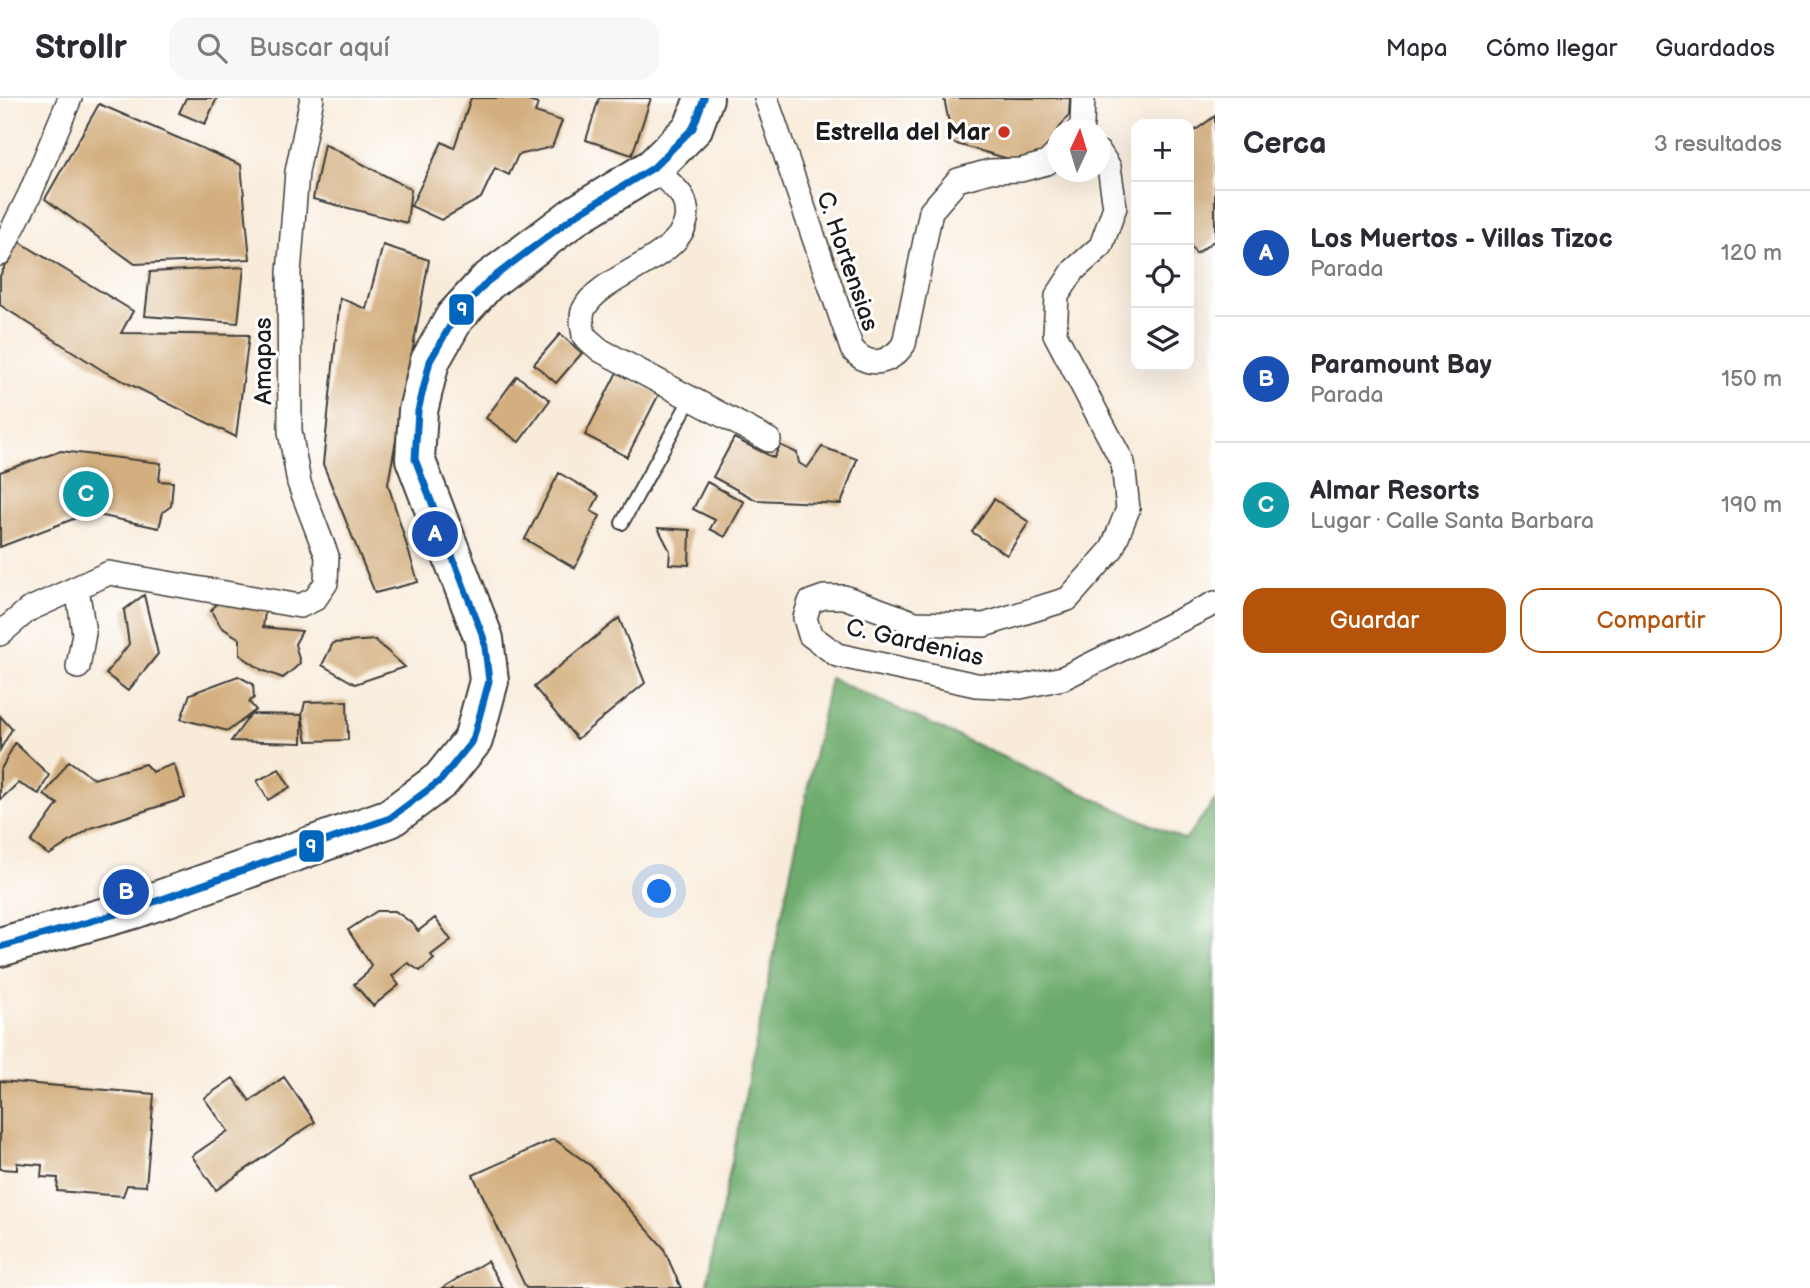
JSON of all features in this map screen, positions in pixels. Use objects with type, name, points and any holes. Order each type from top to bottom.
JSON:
[{"type":"highway","points":[[0,947],[134,909],[390,818],[441,780],[474,740],[489,681],[484,639],[415,459],[418,411],[430,361],[455,317],[487,282],[576,215],[653,168],[693,128],[704,98]]},
{"type":"street","points":[[0,254],[30,194],[69,98]]},
{"type":"street","name":"Amapas","points":[[77,588],[109,573],[300,606],[315,599],[326,583],[327,556],[299,483],[290,431],[289,273],[297,173],[312,98]]},
{"type":"street","name":"C. Hortensias","points":[[766,98],[852,349],[860,359],[877,363],[894,358],[904,344],[931,211],[958,180],[990,171],[1021,170],[1047,163]]},
{"type":"street","points":[[1082,119],[1083,98]]},
{"type":"street","points":[[653,168],[683,198],[686,223],[674,244],[595,293],[582,311],[584,336],[600,350],[769,440]]},
{"type":"street","name":"C. Gardenias","points":[[1110,174],[1115,207],[1101,246],[1074,270],[1057,296],[1055,334],[1123,463],[1128,509],[1112,549],[1068,598],[984,625],[915,623],[844,597],[824,597],[810,603],[805,618],[810,635],[837,655],[976,685],[1020,687],[1063,678],[1215,603]]},
{"type":"street","points":[[0,634],[28,610],[77,588],[84,633],[78,667]]},
{"type":"lane","points":[[622,523],[691,398]]},
{"type":"green space","points":[[830,678],[1185,840],[1215,800],[1215,1288],[706,1288]]},
{"type":"building","points":[[186,98],[217,98],[205,124],[179,113]]},
{"type":"building","points":[[471,98],[519,98],[538,104],[535,112],[562,121],[552,147],[518,155],[509,175],[495,168],[481,198],[441,220],[411,206],[442,142],[454,148]]},
{"type":"building","points":[[599,98],[651,98],[632,155],[586,140]]},
{"type":"building","name":"Estrella del Mar","points":[[944,98],[1070,98],[1069,115],[1066,119],[1047,119],[1045,156],[1016,161],[953,143]]},
{"type":"building","points":[[99,104],[241,165],[250,259],[135,264],[45,199]]},
{"type":"building","points":[[1215,116],[1215,240],[1196,254],[1194,251],[1194,131]]},
{"type":"building","points":[[324,144],[411,189],[407,223],[313,199]]},
{"type":"building","points":[[18,241],[133,311],[121,333],[249,335],[236,437],[105,372],[0,305],[0,276]]},
{"type":"building","points":[[383,245],[429,260],[388,484],[418,582],[375,593],[323,464],[340,298],[366,309]]},
{"type":"building","points":[[244,267],[238,323],[145,316],[150,272]]},
{"type":"building","points":[[560,334],[582,353],[556,383],[534,364]]},
{"type":"building","points":[[617,372],[659,394],[627,457],[585,435]]},
{"type":"building","points":[[517,376],[550,400],[519,442],[486,418]]},
{"type":"building","points":[[734,438],[774,458],[780,445],[797,453],[799,463],[807,468],[822,447],[857,459],[841,504],[756,500],[713,477]]},
{"type":"building","points":[[61,451],[161,463],[159,481],[173,482],[171,506],[163,512],[159,528],[89,513],[0,547],[0,472]]},
{"type":"building","points":[[559,473],[599,496],[591,511],[600,516],[575,568],[525,539]]},
{"type":"building","points":[[707,482],[744,502],[725,537],[710,529],[715,520],[693,509]]},
{"type":"building","points":[[994,499],[1029,522],[1007,555],[972,532]]},
{"type":"building","points":[[658,528],[690,530],[689,565],[669,564],[670,551]]},
{"type":"building","points":[[144,595],[158,654],[128,691],[106,674],[129,644],[124,610]]},
{"type":"building","points":[[221,598],[266,605],[263,627],[302,631],[295,644],[300,663],[283,678],[262,670],[240,655],[240,639],[221,627],[211,611]]},
{"type":"building","points":[[619,618],[645,683],[577,739],[534,687]]},
{"type":"building","points":[[375,640],[405,667],[355,684],[322,665],[333,643]]},
{"type":"building","points":[[238,676],[253,684],[254,698],[249,702],[256,710],[228,731],[181,719],[190,694]]},
{"type":"building","points":[[347,701],[348,740],[307,741],[302,715],[305,702]]},
{"type":"building","points":[[251,714],[302,715],[302,743],[231,741]]},
{"type":"building","points":[[0,716],[12,729],[0,750]]},
{"type":"building","points":[[15,743],[49,775],[39,794],[18,783],[0,800],[0,771]]},
{"type":"building","points":[[69,761],[94,779],[145,764],[152,772],[174,764],[185,798],[91,828],[49,855],[31,842],[58,804],[44,795]]},
{"type":"building","points":[[279,769],[290,787],[268,800],[257,781]]},
{"type":"building","points":[[377,911],[395,911],[418,931],[435,918],[451,940],[431,955],[434,959],[420,971],[408,963],[392,976],[399,985],[373,1006],[354,984],[367,973],[371,965],[348,930]]},
{"type":"building","points":[[284,1077],[315,1122],[216,1190],[192,1156],[228,1131],[204,1098],[233,1078],[250,1101]]},
{"type":"building","points":[[0,1081],[154,1094],[146,1186],[127,1185],[123,1196],[57,1191],[58,1178],[41,1177],[42,1165],[17,1163],[17,1170],[0,1169]]},
{"type":"building","points":[[554,1139],[591,1166],[663,1247],[681,1288],[526,1288],[473,1175]]},
{"type":"building","points":[[487,1261],[503,1288],[442,1288]]},
{"type":"transit line","name":"9","points":[[0,947],[134,909],[390,818],[441,780],[473,740],[489,681],[484,639],[415,459],[418,411],[430,361],[455,317],[487,282],[576,215],[653,168],[693,128],[704,98]]},
{"type":"place","name":"Estrella del Mar","points":[[1004,132]]},
{"type":"place","name":"Almar Resorts","points":[[86,494]]},
{"type":"place","name":"Los Muertos - Villas Tizoc","points":[[435,534]]},
{"type":"place","name":"Paramount Bay","points":[[126,892]]}]
